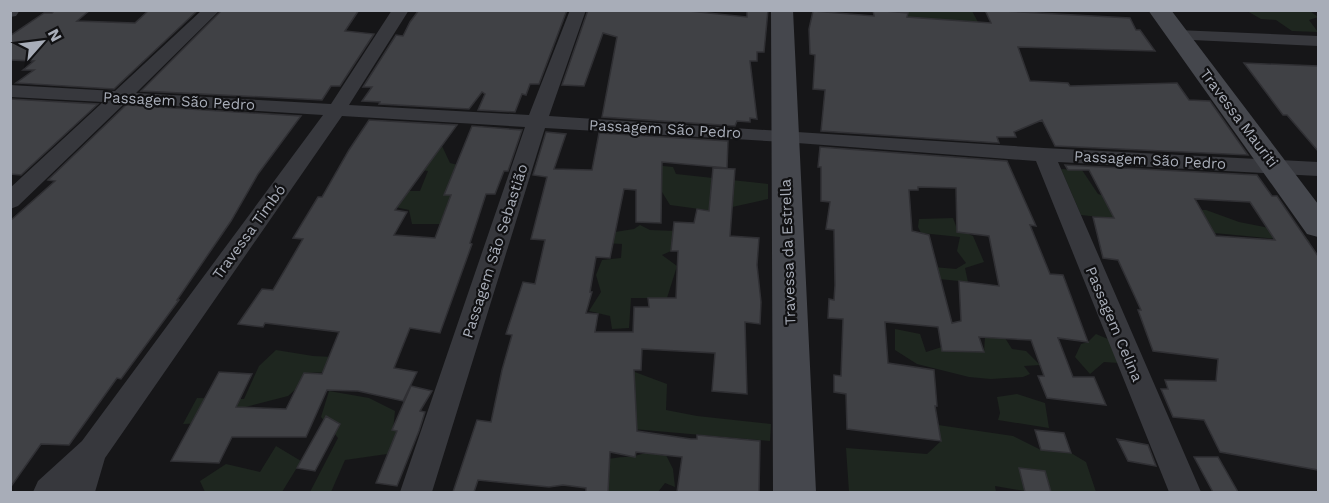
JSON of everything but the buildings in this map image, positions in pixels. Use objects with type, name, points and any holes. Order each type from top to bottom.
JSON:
[{"type":"street","points":[[10,201],[212,10]]},
{"type":"street","name":"Travessa Timbó","points":[[49,492],[93,451],[338,109],[401,10]]},
{"type":"street","name":"Passagem São Sebastião","points":[[416,492],[537,121],[578,10]]},
{"type":"street","name":"Travessa da Estrella","points":[[782,10],[795,492]]},
{"type":"street","name":"Travessa Mauriti","points":[[1158,10],[1318,226]]},
{"type":"street","points":[[1177,35],[1318,41]]},
{"type":"street","name":"Passagem São Pedro","points":[[10,91],[784,136],[1044,155],[1318,169]]},
{"type":"street","name":"Passagem Celina","points":[[1044,155],[1185,492]]},
{"type":"street","name":"Travessa Timbó","points":[[79,492],[93,451]]},
{"type":"shaded area","points":[[879,11],[972,11],[979,24],[912,21]]},
{"type":"shaded area","points":[[1247,11],[1310,11],[1318,17],[1309,20],[1318,32],[1292,31],[1276,20],[1261,19]]},
{"type":"shaded area","points":[[430,146],[442,146],[450,163],[482,171],[467,195],[441,224],[412,224],[409,210],[381,204],[408,191],[420,191],[428,171],[409,168]]},
{"type":"shaded area","points":[[644,164],[673,167],[676,174],[768,184],[768,199],[714,211],[670,205],[662,192],[638,178]]},
{"type":"shaded area","points":[[1061,169],[1082,170],[1098,194],[1173,225],[1081,215]]},
{"type":"shaded area","points":[[1190,210],[1206,210],[1239,222],[1304,235],[1310,242],[1193,231]]},
{"type":"shaded area","points":[[953,218],[957,229],[973,236],[984,262],[965,268],[968,282],[901,275],[900,264],[956,269],[966,263],[957,251],[960,237],[921,233],[918,227],[919,219]]},
{"type":"shaded area","points":[[640,225],[650,230],[676,231],[671,251],[662,255],[677,266],[667,298],[631,298],[629,328],[612,329],[610,316],[589,311],[601,292],[596,275],[602,260],[621,258],[622,244],[604,243],[615,232],[634,229]]},
{"type":"shaded area","points":[[895,329],[920,334],[926,352],[942,347],[984,352],[985,337],[1005,338],[1012,349],[1026,351],[1040,365],[1024,366],[1030,374],[1023,377],[991,379],[969,377],[917,364],[895,350]]},
{"type":"shaded area","points":[[1096,334],[1115,342],[1119,363],[1104,362],[1090,374],[1075,357],[1081,344],[1088,342]]},
{"type":"shaded area","points":[[276,350],[313,356],[353,358],[337,372],[304,373],[296,389],[288,396],[242,408],[229,422],[183,424],[197,398],[244,399],[259,366]]},
{"type":"shaded area","points":[[624,368],[667,384],[666,410],[697,416],[771,424],[770,441],[622,428]]},
{"type":"shaded area","points":[[329,391],[369,398],[395,411],[393,430],[413,433],[409,444],[387,454],[345,460],[331,492],[310,492],[338,438],[321,417]]},
{"type":"shaded area","points":[[1017,394],[1045,403],[1049,428],[998,420],[1000,413],[997,397]]},
{"type":"shaded area","points":[[938,425],[1013,436],[1041,450],[1071,453],[1086,462],[1096,492],[1030,492],[995,486],[996,492],[849,492],[846,448],[927,454],[941,441]]},
{"type":"shaded area","points":[[276,446],[301,461],[282,492],[205,492],[200,481],[226,464],[260,472]]},
{"type":"shaded area","points":[[645,453],[666,455],[673,469],[675,487],[665,483],[658,492],[608,492],[604,460]]}]
